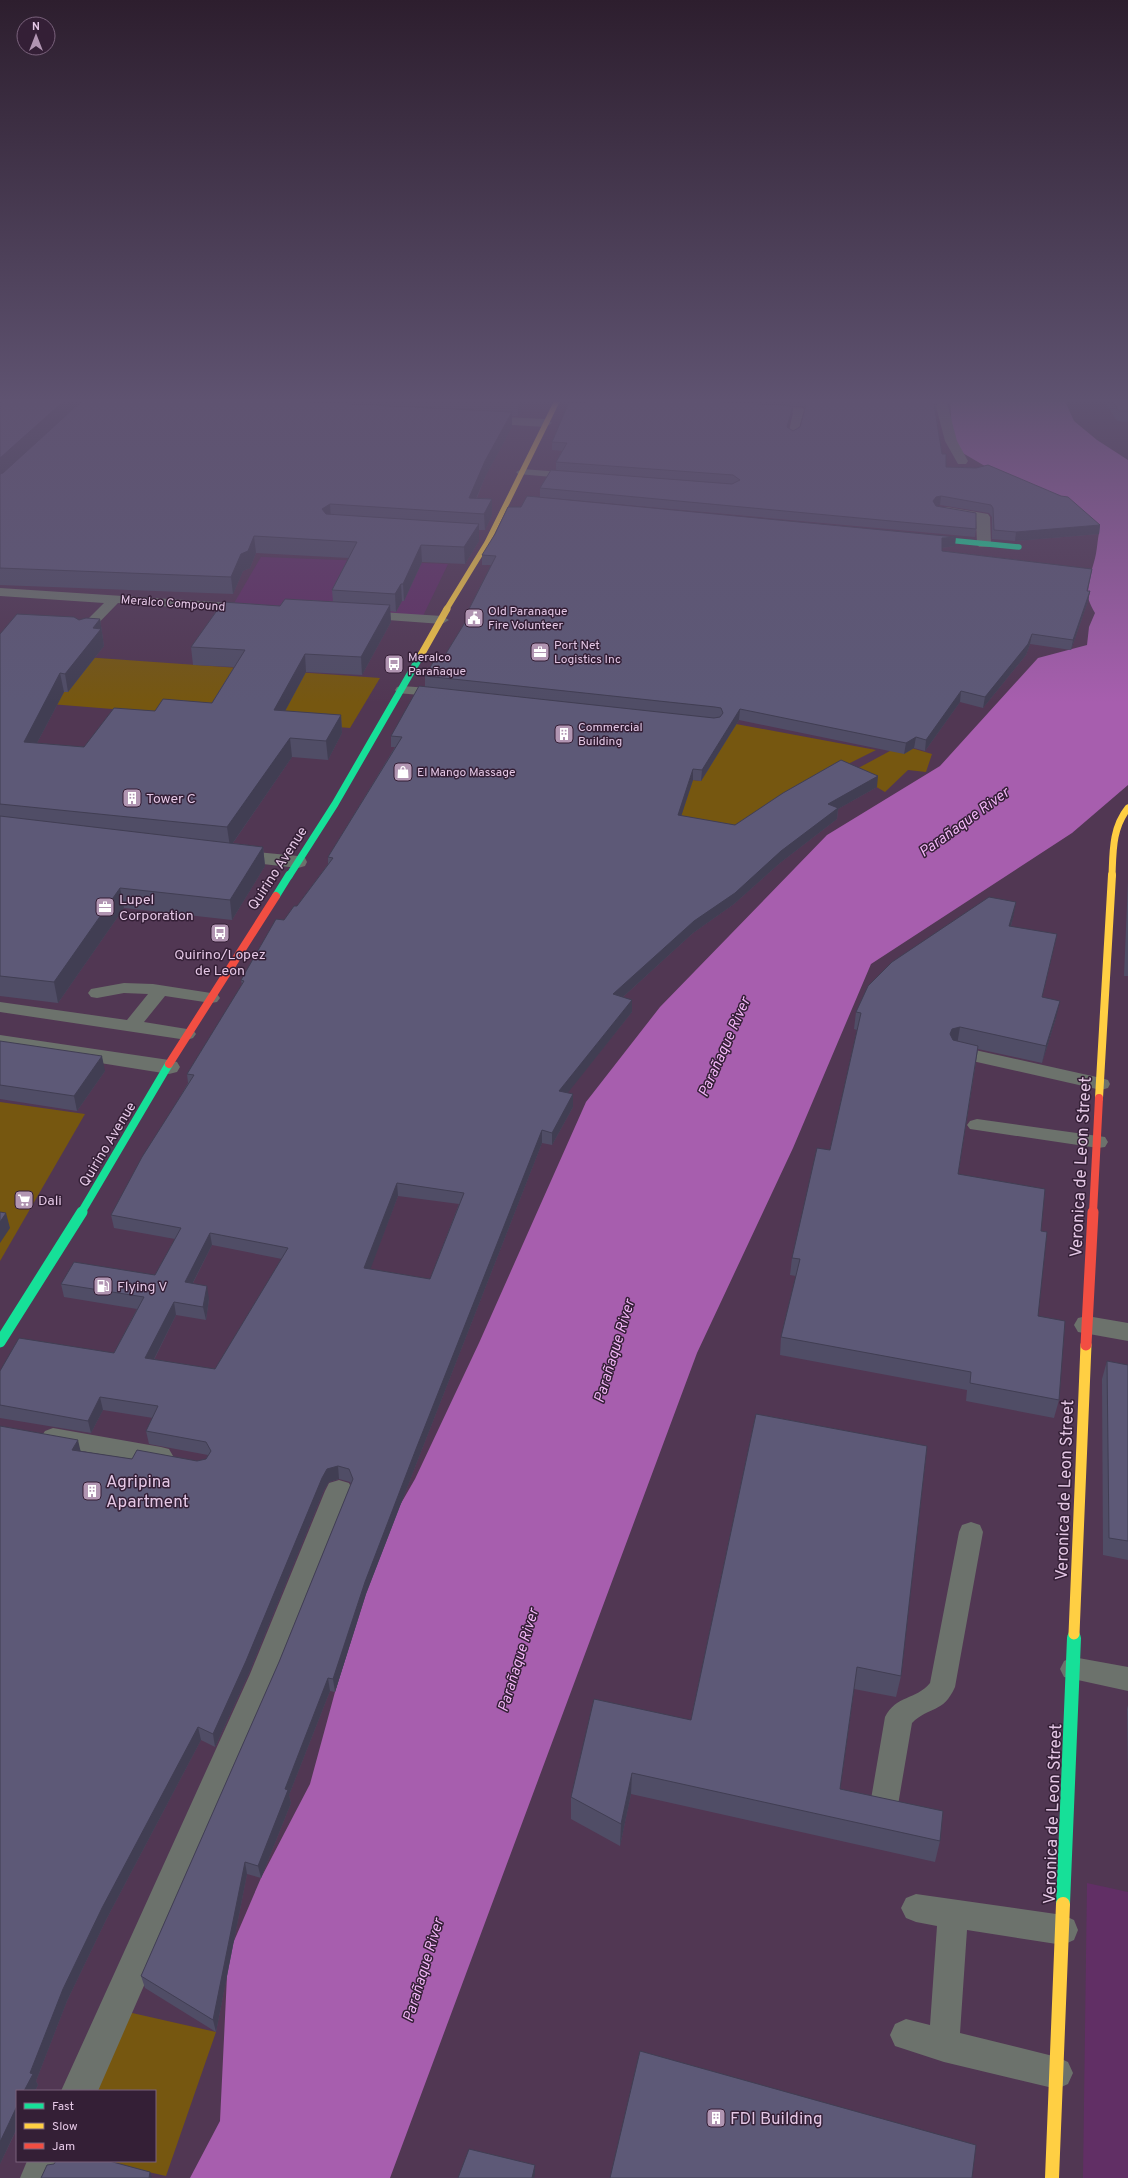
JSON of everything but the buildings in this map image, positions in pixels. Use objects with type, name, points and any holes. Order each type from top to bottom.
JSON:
[{"type":"main road","name":"Quirino Avenue","points":[[0,1342],[62,1246],[169,1067],[187,1034],[336,804],[491,536],[508,501]]},
{"type":"main road","points":[[914,537],[1019,547]]},
{"type":"main road","name":"Veronica de Leon Street","points":[[1052,2178],[1087,1325],[1114,835],[1123,814],[1128,808]]},
{"type":"street","points":[[940,510],[983,517],[984,544]]},
{"type":"street","points":[[214,854],[298,862]]},
{"type":"street","points":[[0,1041],[169,1067]]},
{"type":"street","points":[[1087,1325],[1128,1332]]},
{"type":"street","points":[[79,2090],[265,1674],[338,1491]]},
{"type":"street","points":[[39,2178],[47,2162]]},
{"type":"lane","points":[[478,535],[491,536]]},
{"type":"lane","name":"Meralco Compound","points":[[0,592],[258,609]]},
{"type":"lane","points":[[82,632],[114,600]]},
{"type":"lane","points":[[354,615],[442,620]]},
{"type":"lane","points":[[402,690],[460,695]]},
{"type":"lane","points":[[97,993],[116,987],[211,998]]},
{"type":"lane","points":[[131,1026],[159,992]]},
{"type":"lane","points":[[40,1013],[69,1004]]},
{"type":"lane","points":[[0,1007],[187,1034]]},
{"type":"lane","points":[[957,1052],[1101,1084]]},
{"type":"lane","points":[[977,1125],[1098,1142]]},
{"type":"lane","points":[[31,1434],[184,1460]]},
{"type":"lane","points":[[884,1805],[899,1717],[904,1711],[933,1699],[942,1687],[971,1532]]},
{"type":"lane","points":[[1073,1669],[1128,1679]]},
{"type":"lane","points":[[916,1908],[1063,1930]]},
{"type":"lane","points":[[944,2046],[953,1914]]},
{"type":"lane","points":[[906,2035],[944,2046],[1057,2073]]},
{"type":"shaded area","points":[[261,557],[448,564],[423,616],[233,605]]},
{"type":"shaded area","points":[[0,651],[380,678],[350,728],[0,700]]},
{"type":"shaded area","points":[[736,724],[876,750],[838,769],[746,838],[402,748],[701,781]]},
{"type":"shaded area","points":[[901,745],[932,754],[926,772],[908,770],[885,792],[851,772]]},
{"type":"shaded area","points":[[0,1102],[85,1114],[0,1261]]},
{"type":"shaded area","points":[[1087,1883],[1128,1892],[1128,2178],[1083,2178]]},
{"type":"shaded area","points":[[119,2010],[216,2032],[166,2176],[104,2162],[156,2162],[156,2090],[88,2090]]},
{"type":"water","name":"Parañaque River","points":[[1044,501],[1128,501],[1128,785],[1072,833],[871,964],[793,1148],[697,1353],[390,2178],[190,2178],[220,2121],[228,1955],[261,1878],[310,1784],[335,1692],[384,1533],[415,1479],[479,1343],[586,1102],[660,1007],[827,835],[940,766],[1038,658],[1087,645],[1089,627],[1095,613],[1087,593],[1087,588],[1096,555],[1099,533]]},
{"type":"traffic: fast","points":[[927,538],[1019,547]]},
{"type":"traffic: fast","points":[[276,896],[335,804],[421,655]]},
{"type":"traffic: fast","points":[[0,1342],[62,1246],[169,1064]]},
{"type":"traffic: fast","points":[[1063,1904],[1074,1634]]},
{"type":"traffic: slow","points":[[421,655],[462,582],[487,543],[508,501]]},
{"type":"traffic: slow","points":[[1099,1098],[1114,835],[1123,814],[1128,808]]},
{"type":"traffic: slow","points":[[1074,1634],[1086,1345]]},
{"type":"traffic: slow","points":[[1052,2178],[1063,1904]]},
{"type":"traffic: jam","points":[[169,1064],[276,896]]},
{"type":"traffic: jam","points":[[1086,1345],[1099,1098]]},
{"type":"place","name":"Old Paranaque Fire Volunteer","points":[[474,618]]},
{"type":"place","name":"Port Net Logistics Inc","points":[[540,652]]},
{"type":"place","name":"Meralco Parañaque","points":[[394,664]]},
{"type":"place","name":"Commercial Building","points":[[564,734]]},
{"type":"place","name":"El Mango Massage","points":[[403,772]]},
{"type":"place","name":"Tower C","points":[[132,798]]},
{"type":"place","name":"Lupel Corporation","points":[[105,907]]},
{"type":"place","name":"Quirino/Lopez de Leon","points":[[220,933]]},
{"type":"place","name":"Dali","points":[[24,1200]]},
{"type":"place","name":"Flying V","points":[[103,1286]]},
{"type":"place","name":"Agripina Apartment","points":[[92,1491]]},
{"type":"place","name":"FDI Building","points":[[716,2118]]}]
